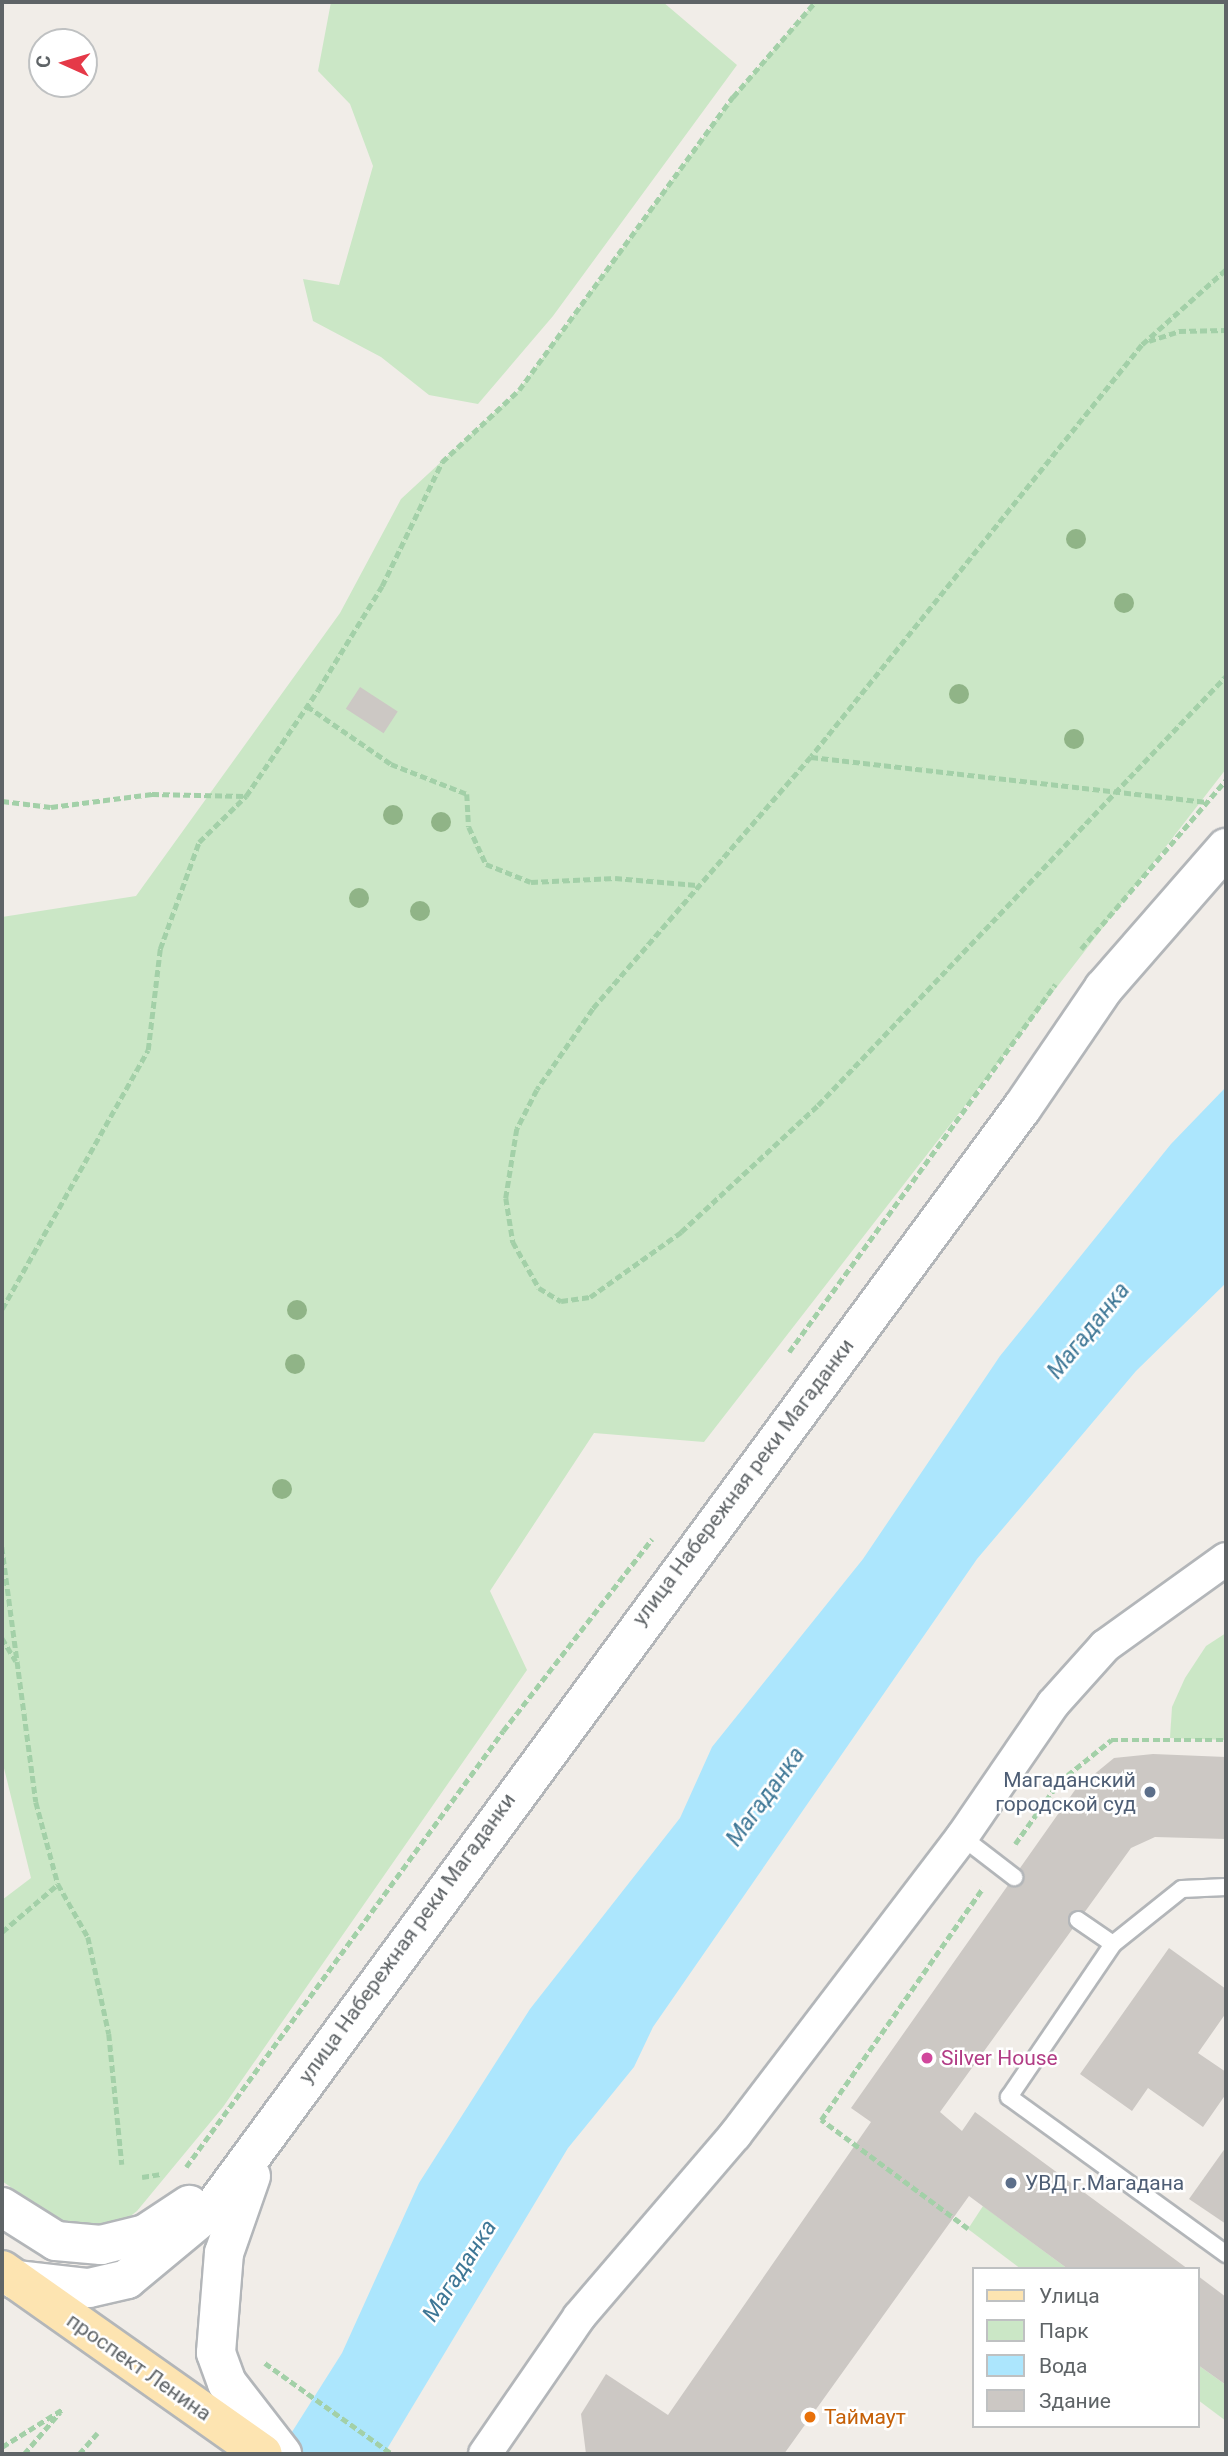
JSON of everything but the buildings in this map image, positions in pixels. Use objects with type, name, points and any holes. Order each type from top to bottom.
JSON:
[{"type":"main road","name":"проспект Ленина","points":[[9,2275],[263,2454]]},
{"type":"street","name":"улица Набережная реки Магаданки","points":[[270,2124],[1014,1119],[1104,988],[1226,848]]},
{"type":"street","points":[[485,2454],[579,2317],[735,2135],[962,1837],[1053,1704],[1105,1646],[1226,1559]]},
{"type":"street","points":[[2,2207],[57,2241],[122,2242],[169,2222],[270,2124]]},
{"type":"street","points":[[9,2275],[89,2288],[144,2269],[214,2207],[270,2124]]},
{"type":"street","points":[[270,2124],[224,2253],[215,2333],[227,2384],[282,2454]]},
{"type":"lane","points":[[962,1837],[1014,1877]]},
{"type":"lane","points":[[1226,1887],[1182,1889],[1113,1944],[1009,2097],[1226,2254]]},
{"type":"lane","points":[[1078,1920],[1113,1944]]},
{"type":"path","points":[[2,1309],[148,1050],[160,949],[199,842],[246,796],[307,706],[382,586],[442,462],[519,390],[733,97],[815,2]]},
{"type":"path","points":[[1226,270],[1142,345],[811,757],[593,1009],[517,1129],[507,1185],[510,1232],[528,1273],[555,1299],[596,1295],[681,1231],[818,1105],[1226,676]]},
{"type":"path","points":[[1142,345],[1179,331],[1226,330]]},
{"type":"path","points":[[307,706],[391,764],[467,794],[469,827],[486,864],[531,882],[615,878],[698,885]]},
{"type":"path","points":[[811,757],[1119,788],[1205,802]]},
{"type":"path","points":[[1072,961],[1226,780]]},
{"type":"path","points":[[2,802],[51,807],[152,794],[246,796]]},
{"type":"path","points":[[783,1361],[1063,972]]},
{"type":"path","points":[[183,2171],[503,1731],[656,1534]]},
{"type":"path","points":[[2,1547],[36,1802],[58,1884],[88,1937],[109,2034],[122,2164]]},
{"type":"path","points":[[2,1638],[18,1663]]},
{"type":"path","points":[[968,2230],[821,2120],[1059,1782],[1111,1740],[1226,1740]]},
{"type":"path","points":[[2,1932],[58,1884]]},
{"type":"path","points":[[142,2177],[169,2173]]},
{"type":"path","points":[[259,2359],[392,2454]]},
{"type":"path","points":[[2,2446],[63,2409],[24,2454]]},
{"type":"path","points":[[79,2454],[97,2433]]},
{"type":"green space","points":[[331,2],[663,2],[737,65],[553,316],[478,404],[429,395],[381,357],[313,321],[303,279],[339,285],[373,166],[350,104],[318,71]]},
{"type":"green space","points":[[815,2],[1226,2],[1226,769],[704,1442],[594,1433],[490,1591],[527,1670],[223,2107],[137,2211],[118,2226],[71,2230],[2,2181],[2,1900],[31,1878],[2,1760],[2,917],[136,896],[340,613],[401,499],[519,390],[733,97]]},
{"type":"green space","points":[[1226,1633],[1226,1740],[1170,1738],[1172,1707],[1185,1678],[1206,1646]]},
{"type":"green space","points":[[983,2206],[1065,2267],[1018,2267],[968,2229]]},
{"type":"green space","points":[[1200,2366],[1226,2385],[1226,2421],[1200,2402]]},
{"type":"water","name":"Магаданка","points":[[1226,1087],[1226,1283],[1136,1371],[977,1559],[653,2027],[634,2067],[568,2148],[384,2454],[278,2454],[342,2353],[419,2183],[530,2009],[680,1818],[712,1747],[863,1559],[1000,1356],[1171,1144]]},
{"type":"place","name":"Магаданский городской суд","points":[[1150,1792]]},
{"type":"place","name":"Silver House","points":[[927,2058]]},
{"type":"place","name":"УВД г.Магадана","points":[[1011,2183]]},
{"type":"place","name":"Таймаут","points":[[810,2417]]}]
